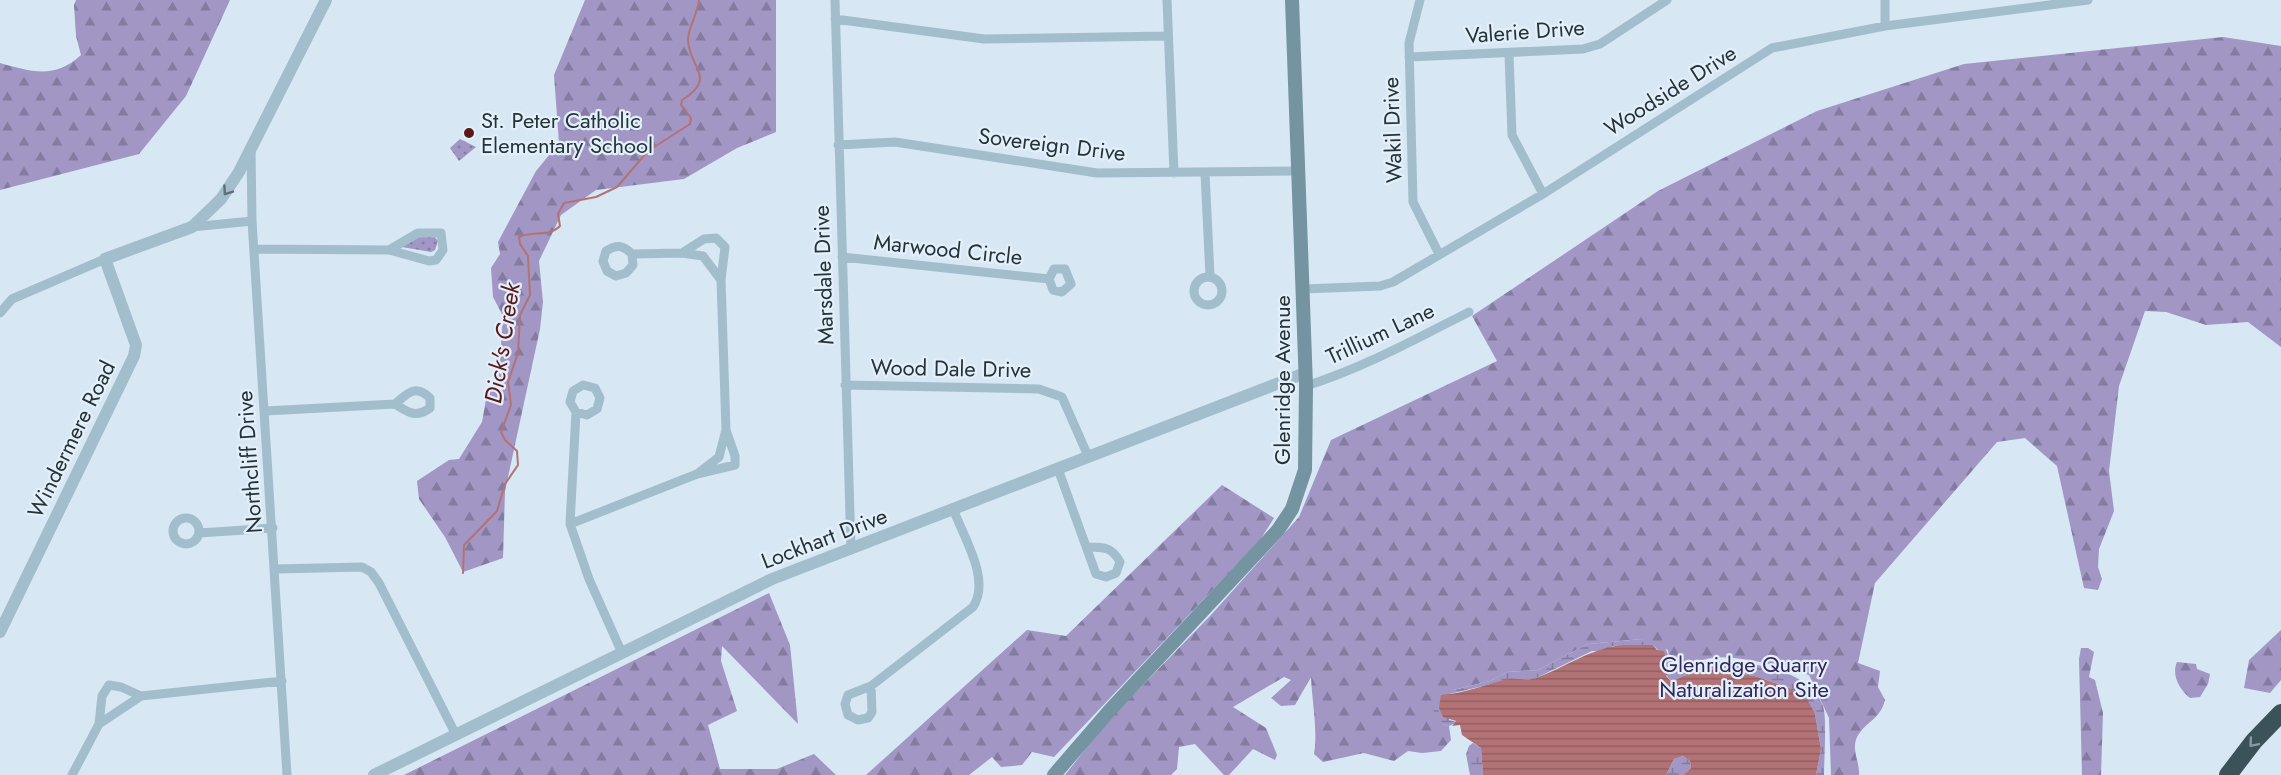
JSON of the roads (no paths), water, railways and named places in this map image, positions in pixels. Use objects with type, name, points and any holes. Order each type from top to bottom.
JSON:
[{"type":"highway","points":[[2228,775],[2253,741],[2281,713]]},
{"type":"main road","name":"Glenridge Avenue","points":[[1054,775],[1110,710],[1278,530],[1292,509],[1305,471],[1303,289],[1292,0]]},
{"type":"street","points":[[192,227],[227,190],[326,0]]},
{"type":"street","name":"Marsdale Drive","points":[[835,0],[851,549]]},
{"type":"street","points":[[1167,0],[1174,173]]},
{"type":"street","name":"Wakil Drive","points":[[1420,0],[1409,43],[1413,202],[1439,254]]},
{"type":"street","name":"Valerie Drive","points":[[1409,57],[1583,49],[1600,44],[1667,0]]},
{"type":"street","points":[[1885,0],[1885,26]]},
{"type":"street","name":"Woodside Drive","points":[[1303,289],[1380,286],[1393,282],[1543,194],[1772,48],[1885,26],[2088,0]]},
{"type":"street","points":[[836,19],[984,39],[1168,36]]},
{"type":"street","points":[[1509,54],[1512,135],[1543,194]]},
{"type":"street","name":"Sovereign Drive","points":[[838,145],[895,142],[1097,173],[1298,171]]},
{"type":"street","name":"Northcliff Drive","points":[[251,147],[252,221],[276,569],[287,775]]},
{"type":"street","points":[[1205,173],[1210,276]]},
{"type":"street","points":[[0,312],[12,299],[105,259],[192,227],[252,221]]},
{"type":"street","points":[[255,249],[389,250],[429,261],[436,260],[443,249],[441,233],[418,233],[389,250]]},
{"type":"street","points":[[682,253],[704,239],[721,241],[724,247],[721,280],[726,430],[719,457],[697,474]]},
{"type":"street","points":[[632,254],[682,253],[703,256],[721,280]]},
{"type":"street","name":"Marwood Circle","points":[[842,257],[1049,279]]},
{"type":"street","name":"Windermere Road","points":[[0,632],[134,356],[136,345],[105,259]]},
{"type":"street","name":"Trillium Lane","points":[[1305,380],[1383,355],[1469,312]]},
{"type":"street","name":"Lockhart Drive","points":[[374,775],[772,579],[954,511],[1089,456],[1305,380]]},
{"type":"street","name":"Wood Dale Drive","points":[[845,385],[1039,389],[1054,392],[1062,397],[1089,456]]},
{"type":"street","points":[[266,411],[395,404]]},
{"type":"street","points":[[576,412],[570,524],[589,579],[622,653]]},
{"type":"street","points":[[570,524],[697,474],[735,465],[735,456],[726,430]]},
{"type":"street","points":[[1058,469],[1088,547]]},
{"type":"street","points":[[871,686],[973,607],[980,597],[980,580],[954,511]]},
{"type":"street","points":[[199,533],[273,528]]},
{"type":"street","points":[[276,569],[362,567],[371,572],[379,583],[456,735]]},
{"type":"street","points":[[99,724],[141,696],[282,681]]},
{"type":"street","points":[[72,775],[99,724],[102,696],[109,685],[121,687],[141,696]]},
{"type":"waterway","name":"Dick's Creek","points":[[463,573],[464,545],[497,511],[505,484],[518,465],[517,451],[505,440],[501,432],[511,405],[508,382],[518,353],[520,315],[530,295],[528,256],[520,244],[519,237],[555,230],[560,226],[558,214],[564,203],[596,197],[617,187],[648,151],[690,124],[691,118],[681,105],[682,100],[693,92],[700,79],[688,40],[699,0]]},
{"type":"place","name":"St. Peter Catholic Elementary School","points":[[469,133]]},
{"type":"park label","name":"Glenridge Quarry Naturalization Site","points":[[1744,676]]}]
